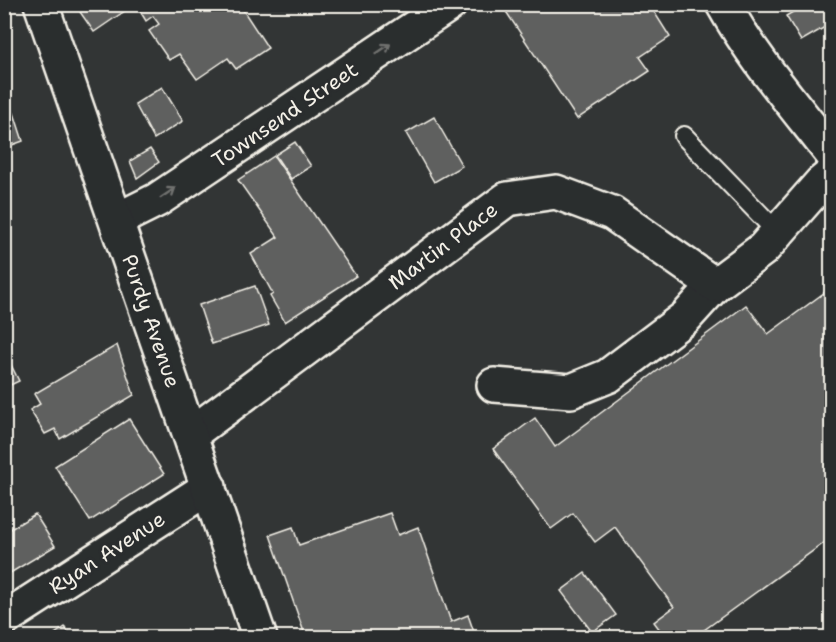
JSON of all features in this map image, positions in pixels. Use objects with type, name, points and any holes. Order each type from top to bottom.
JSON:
[{"type":"street","name":"Purdy Avenue","points":[[41,4],[260,638]]},
{"type":"street","name":"Townsend Street","points":[[117,220],[157,200],[450,4]]},
{"type":"street","points":[[723,4],[733,23],[831,154]]},
{"type":"street","points":[[494,385],[572,391],[608,376],[686,317],[715,285],[763,249],[831,174]]},
{"type":"street","name":"Martin Place","points":[[191,434],[507,199],[556,192],[612,213],[715,285]]},
{"type":"street","name":"Ryan Avenue","points":[[4,619],[209,486]]},
{"type":"lane","points":[[684,136],[778,233]]},
{"type":"building","points":[[81,4],[135,4],[94,32],[80,12],[84,9]]},
{"type":"building","points":[[147,4],[239,4],[268,48],[236,69],[228,58],[197,79],[179,54],[169,60],[149,31],[159,24],[153,16],[146,21],[140,11]]},
{"type":"building","points":[[501,4],[655,4],[651,7],[670,37],[640,57],[650,71],[577,119]]},
{"type":"building","points":[[806,4],[832,4],[832,23],[801,41],[786,16]]},
{"type":"building","points":[[162,87],[183,121],[154,139],[135,104]]},
{"type":"building","points":[[14,113],[23,141],[4,148],[4,116]]},
{"type":"building","points":[[434,117],[462,166],[434,182],[406,133]]},
{"type":"building","points":[[295,142],[311,166],[291,179],[275,155]]},
{"type":"building","points":[[150,149],[159,162],[137,178],[130,161]]},
{"type":"building","points":[[274,156],[356,276],[285,322],[251,254],[278,237],[238,180]]},
{"type":"building","points":[[255,286],[269,325],[212,344],[199,305]]},
{"type":"building","points":[[832,287],[832,537],[693,638],[666,638],[654,622],[674,607],[615,527],[595,542],[573,513],[551,529],[493,449],[535,418],[555,447],[746,305],[768,334]]},
{"type":"building","points":[[117,345],[134,395],[60,439],[55,429],[45,434],[30,410],[40,404],[34,394]]},
{"type":"building","points":[[11,365],[19,381],[4,388],[4,368]]},
{"type":"building","points":[[129,419],[164,474],[90,521],[55,466]]},
{"type":"building","points":[[390,513],[398,535],[418,527],[451,622],[468,615],[476,638],[306,638],[270,535],[293,527],[299,545]]},
{"type":"building","points":[[35,514],[55,546],[7,575],[4,571],[4,533]]},
{"type":"building","points":[[585,573],[616,615],[592,632],[561,591]]},
{"type":"building","points":[[65,627],[72,638],[49,638]]}]
